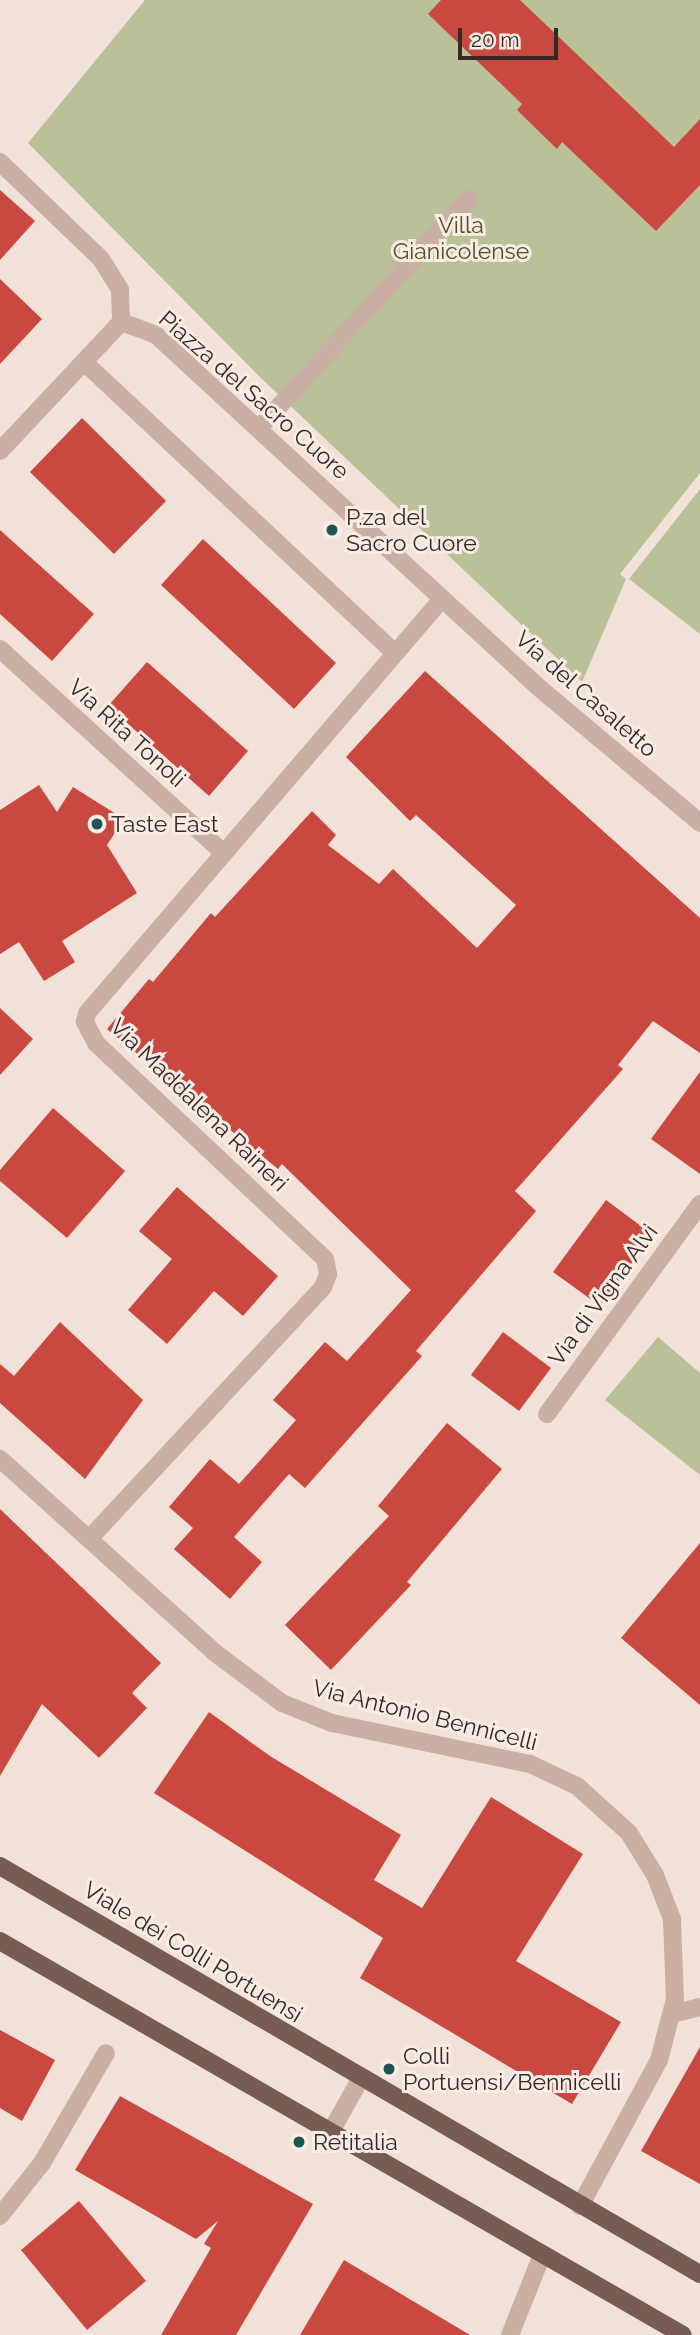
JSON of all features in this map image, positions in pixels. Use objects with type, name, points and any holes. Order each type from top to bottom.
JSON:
[{"type":"main road","name":"Viale dei Colli Portuensi","points":[[0,1866],[360,2080],[700,2274]]},
{"type":"main road","points":[[0,1941],[683,2335]]},
{"type":"street","points":[[0,162],[101,259],[120,290],[121,322],[0,451]]},
{"type":"street","points":[[259,429],[469,198]]},
{"type":"street","name":"Piazza del Sacro Cuore","points":[[121,322],[156,335],[442,599]]},
{"type":"street","points":[[85,362],[394,653]]},
{"type":"street","name":"Via Maddalena Raineri","points":[[89,1539],[323,1287],[328,1274],[325,1259],[96,1044],[85,1022],[95,999],[442,599]]},
{"type":"street","name":"Via del Casaletto","points":[[442,599],[697,815]]},
{"type":"street","name":"Via Rita Tonoli","points":[[0,649],[222,852]]},
{"type":"street","name":"Via di Vigna Alvi","points":[[547,1414],[700,1205]]},
{"type":"street","name":"Via Antonio Bennicelli","points":[[0,1459],[234,1670],[282,1703],[332,1723],[530,1764],[598,1801],[629,1833],[666,1899],[677,1941],[672,2014],[659,2060],[580,2206]]},
{"type":"street","points":[[672,2014],[700,2007]]},
{"type":"street","points":[[0,2216],[42,2163],[106,2053]]},
{"type":"street","points":[[330,2133],[360,2080]]},
{"type":"street","points":[[510,2335],[542,2255]]},
{"type":"green space","name":"Villa Gianicolense","points":[[145,0],[700,0],[700,473],[620,574],[626,579],[582,682],[261,378],[28,143]]},
{"type":"green space","points":[[700,489],[700,634],[629,579]]},
{"type":"green space","points":[[658,1337],[700,1373],[700,1475],[605,1400]]},
{"type":"building","points":[[441,0],[520,0],[674,147],[700,119],[700,185],[656,231],[562,142],[557,149],[517,110],[522,104],[428,14]]},
{"type":"building","points":[[0,190],[35,221],[0,260]]},
{"type":"building","points":[[0,279],[42,319],[0,364]]},
{"type":"building","points":[[82,418],[166,501],[114,554],[30,472]]},
{"type":"building","points":[[0,530],[94,614],[52,661],[0,614]]},
{"type":"building","points":[[203,539],[336,663],[294,709],[161,585]]},
{"type":"building","points":[[147,662],[248,751],[209,796],[108,706]]},
{"type":"building","points":[[425,671],[700,918],[700,1053],[653,1021],[618,1065],[623,1069],[515,1191],[536,1211],[416,1351],[422,1356],[305,1488],[289,1474],[234,1537],[262,1562],[230,1599],[174,1549],[193,1528],[169,1507],[210,1459],[239,1484],[296,1420],[273,1400],[325,1342],[347,1361],[411,1290],[282,1164],[278,1169],[107,1029],[149,979],[153,982],[211,913],[215,917],[312,811],[336,835],[328,845],[379,884],[393,869],[477,948],[516,905],[416,815],[410,821],[346,757]]},
{"type":"building","points":[[39,785],[57,812],[73,787],[124,819],[107,845],[137,893],[62,941],[75,962],[44,981],[19,942],[0,954],[0,810]]},
{"type":"building","points":[[0,1008],[33,1039],[0,1075]]},
{"type":"building","points":[[700,1072],[700,1174],[651,1139]]},
{"type":"building","points":[[53,1108],[125,1171],[67,1238],[0,1181],[0,1170]]},
{"type":"building","points":[[177,1187],[278,1276],[243,1316],[214,1291],[167,1344],[128,1310],[172,1259],[139,1231]]},
{"type":"building","points":[[606,1200],[653,1235],[600,1306],[553,1272]]},
{"type":"building","points":[[60,1322],[143,1400],[85,1479],[0,1403],[0,1364],[14,1376]]},
{"type":"building","points":[[503,1332],[551,1368],[519,1411],[471,1375]]},
{"type":"building","points":[[447,1423],[502,1469],[407,1582],[411,1585],[331,1670],[285,1625],[389,1516],[378,1506]]},
{"type":"building","points":[[0,1509],[161,1663],[132,1693],[147,1708],[99,1758],[42,1704],[0,1776]]},
{"type":"building","points":[[700,1543],[700,1705],[621,1638]]},
{"type":"building","points":[[209,1712],[270,1756],[401,1835],[374,1880],[422,1908],[491,1797],[583,1854],[516,1961],[621,2022],[572,2104],[360,1978],[383,1938],[154,1793]]},
{"type":"building","points":[[0,2030],[55,2060],[22,2121],[0,2108]]},
{"type":"building","points":[[700,2047],[700,2184],[641,2151]]},
{"type":"building","points":[[120,2096],[313,2204],[236,2335],[161,2335],[211,2248],[204,2244],[218,2221],[196,2239],[75,2170]]},
{"type":"building","points":[[79,2201],[146,2281],[87,2330],[21,2250]]},
{"type":"building","points":[[344,2260],[470,2335],[300,2335]]},
{"type":"place","name":"P.za del Sacro Cuore","points":[[332,530]]},
{"type":"place","name":"Taste East","points":[[97,824]]},
{"type":"place","name":"Colli Portuensi/Bennicelli","points":[[389,2069]]},
{"type":"place","name":"Retitalia","points":[[299,2142]]}]
